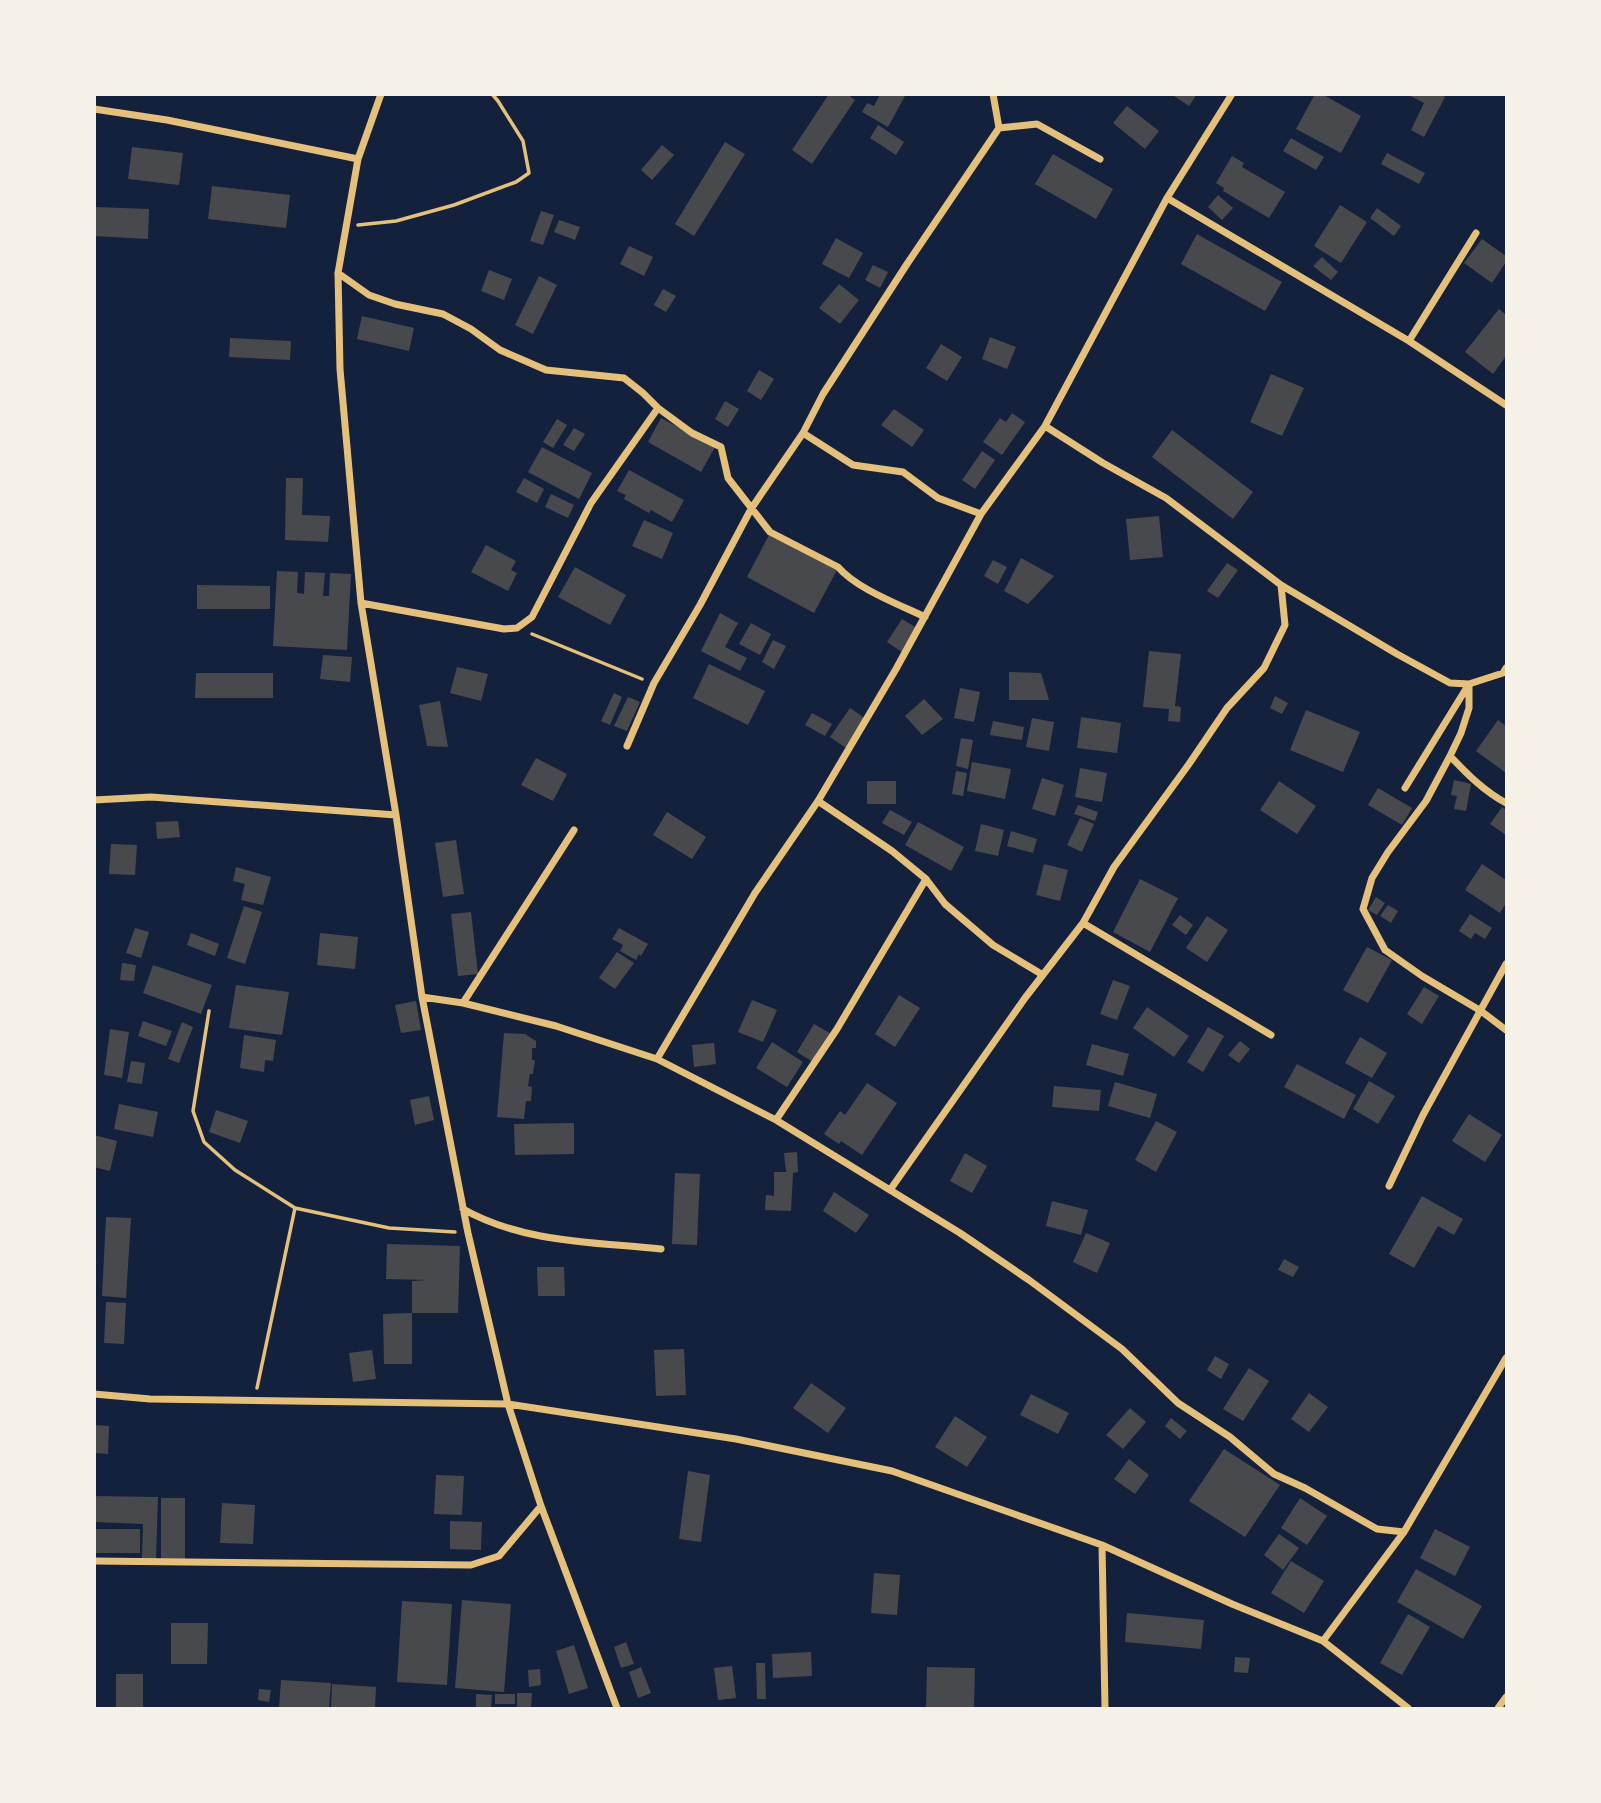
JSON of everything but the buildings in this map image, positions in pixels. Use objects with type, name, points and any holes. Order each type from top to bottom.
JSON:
[{"type":"street","points":[[381,94],[358,159],[338,273],[340,369],[361,603],[396,815],[422,997],[468,1233],[508,1404],[541,1506],[617,1709]]},
{"type":"street","points":[[627,746],[654,683],[700,606],[751,509],[803,433],[823,394],[907,264],[999,128],[993,94]]},
{"type":"street","points":[[657,1059],[755,892],[818,801],[896,669],[981,514],[1045,426],[1167,198],[1232,94]]},
{"type":"street","points":[[94,109],[167,120],[358,159]]},
{"type":"street","points":[[999,128],[1037,124],[1100,159]]},
{"type":"street","points":[[1167,198],[1409,341],[1507,405]]},
{"type":"street","points":[[1409,341],[1476,233]]},
{"type":"street","points":[[338,273],[369,295],[395,304],[443,314],[471,329],[500,351],[546,370],[624,378],[692,433],[721,447],[728,478],[770,532],[838,566],[845,575],[925,617]]},
{"type":"street","points":[[361,603],[505,629],[517,628],[532,617],[592,503],[658,408]]},
{"type":"street","points":[[1045,426],[1102,463],[1166,498],[1281,585],[1450,683],[1469,684],[1503,673],[1507,668]]},
{"type":"street","points":[[803,433],[853,465],[903,472],[937,498],[981,514]]},
{"type":"street","points":[[890,1189],[1025,998],[1083,923],[1114,867],[1227,708],[1264,668],[1284,625],[1281,585]]},
{"type":"street","points":[[1469,684],[1469,708],[1461,733],[1426,801],[1372,878],[1363,909],[1385,950],[1507,1030]]},
{"type":"street","points":[[1405,788],[1469,684]]},
{"type":"street","points":[[1450,756],[1478,785],[1507,803]]},
{"type":"street","points":[[94,800],[151,797],[396,815]]},
{"type":"street","points":[[818,801],[892,851],[926,878],[945,904],[993,945],[1043,975]]},
{"type":"street","points":[[463,1003],[574,830]]},
{"type":"street","points":[[776,1120],[837,1029],[926,878]]},
{"type":"street","points":[[1083,923],[1271,1035]]},
{"type":"street","points":[[1389,1186],[1423,1115],[1507,964]]},
{"type":"street","points":[[422,997],[463,1003],[556,1026],[657,1059],[776,1120],[960,1233],[1029,1280],[1122,1349],[1178,1403],[1230,1437],[1274,1474],[1377,1529],[1404,1532]]},
{"type":"street","points":[[463,1209],[482,1220],[539,1237],[661,1249]]},
{"type":"street","points":[[1323,1641],[1404,1532],[1507,1358]]},
{"type":"street","points":[[94,1394],[150,1399],[508,1404],[736,1439],[892,1471],[1102,1545],[1232,1604],[1323,1641],[1409,1709]]},
{"type":"street","points":[[94,1561],[471,1565],[499,1556],[541,1506]]},
{"type":"street","points":[[1102,1545],[1105,1709]]},
{"type":"street","points":[[1499,1709],[1507,1697]]},
{"type":"path","points":[[346,226],[396,221],[454,205],[516,182],[529,173],[523,141],[492,94]]},
{"type":"path","points":[[517,628],[654,683]]},
{"type":"path","points":[[209,1011],[193,1111],[204,1142],[235,1170],[295,1208],[388,1228],[468,1233]]},
{"type":"path","points":[[254,1401],[295,1208]]}]
